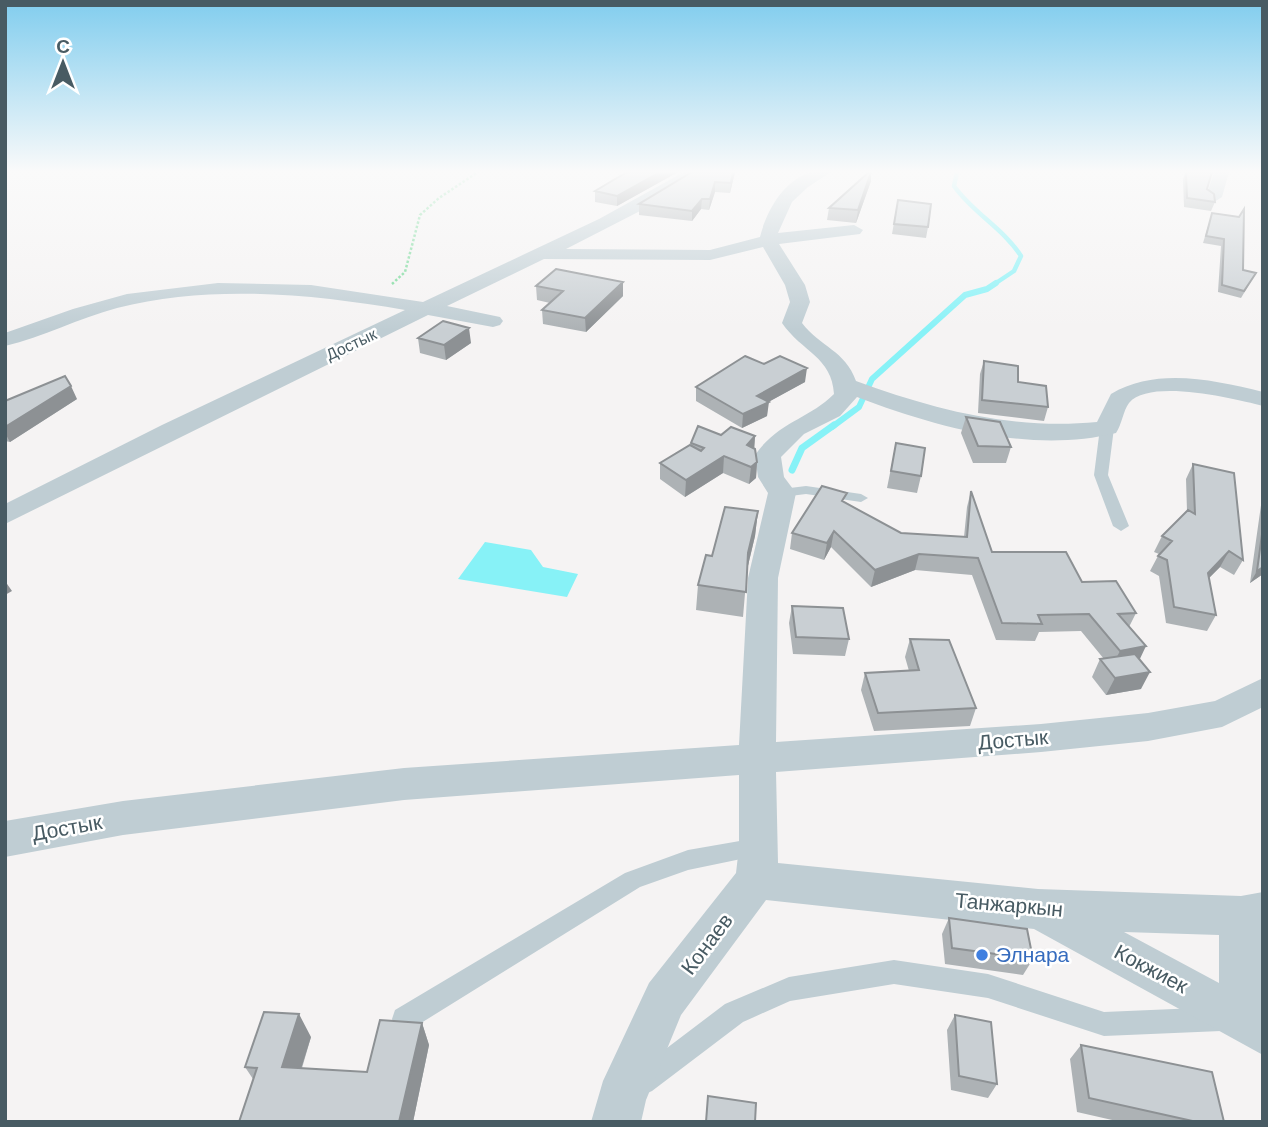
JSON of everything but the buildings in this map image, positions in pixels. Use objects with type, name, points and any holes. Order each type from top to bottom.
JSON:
[{"type":"street","name":"Достык","points":[[5,515],[124,452],[598,225]]},
{"type":"street","points":[[757,863],[757,760],[763,578],[782,493],[771,477],[768,456],[795,429],[831,411],[846,396],[846,377],[832,358],[799,335],[792,323],[800,302],[795,285],[768,240],[770,225]]},
{"type":"street","points":[[539,254],[710,255],[768,240],[854,230]]},
{"type":"street","points":[[5,340],[86,311],[166,293],[260,289],[324,291],[493,321]]},
{"type":"street","points":[[846,386],[954,422],[1021,432],[1081,432],[1107,428],[1119,399],[1141,387],[1189,387],[1238,393],[1263,400]]},
{"type":"street","name":"Достык","points":[[5,839],[123,818],[404,784],[757,760],[1148,727],[1222,713],[1263,691]]},
{"type":"street","name":"Танжаркын","points":[[757,863],[1038,909],[1252,914]]},
{"type":"street","name":"Конаев","points":[[619,1110],[665,999],[757,863]]},
{"type":"street","name":"Кокжиек","points":[[1038,909],[1252,1025]]},
{"type":"street","points":[[1252,914],[1252,1025]]},
{"type":"lane","points":[[1107,428],[1101,475],[1121,527]]},
{"type":"lane","points":[[782,493],[806,490],[861,498]]},
{"type":"lane","points":[[404,1019],[633,880],[688,860],[757,863]]},
{"type":"lane","points":[[619,1110],[734,1013],[789,989],[894,972],[988,986],[1104,1024],[1252,1025]]},
{"type":"path","points":[[363,298],[391,286],[405,272],[417,225]]},
{"type":"water","points":[[485,542],[531,550],[543,567],[578,574],[567,597],[458,579]]},
{"type":"waterway","points":[[832,427],[859,407],[872,379],[965,295],[987,289],[1014,271],[1021,256],[992,225]]},
{"type":"waterway","points":[[792,470],[802,448],[834,425]]},
{"type":"place","name":"Элнара","points":[[982,955]]}]
